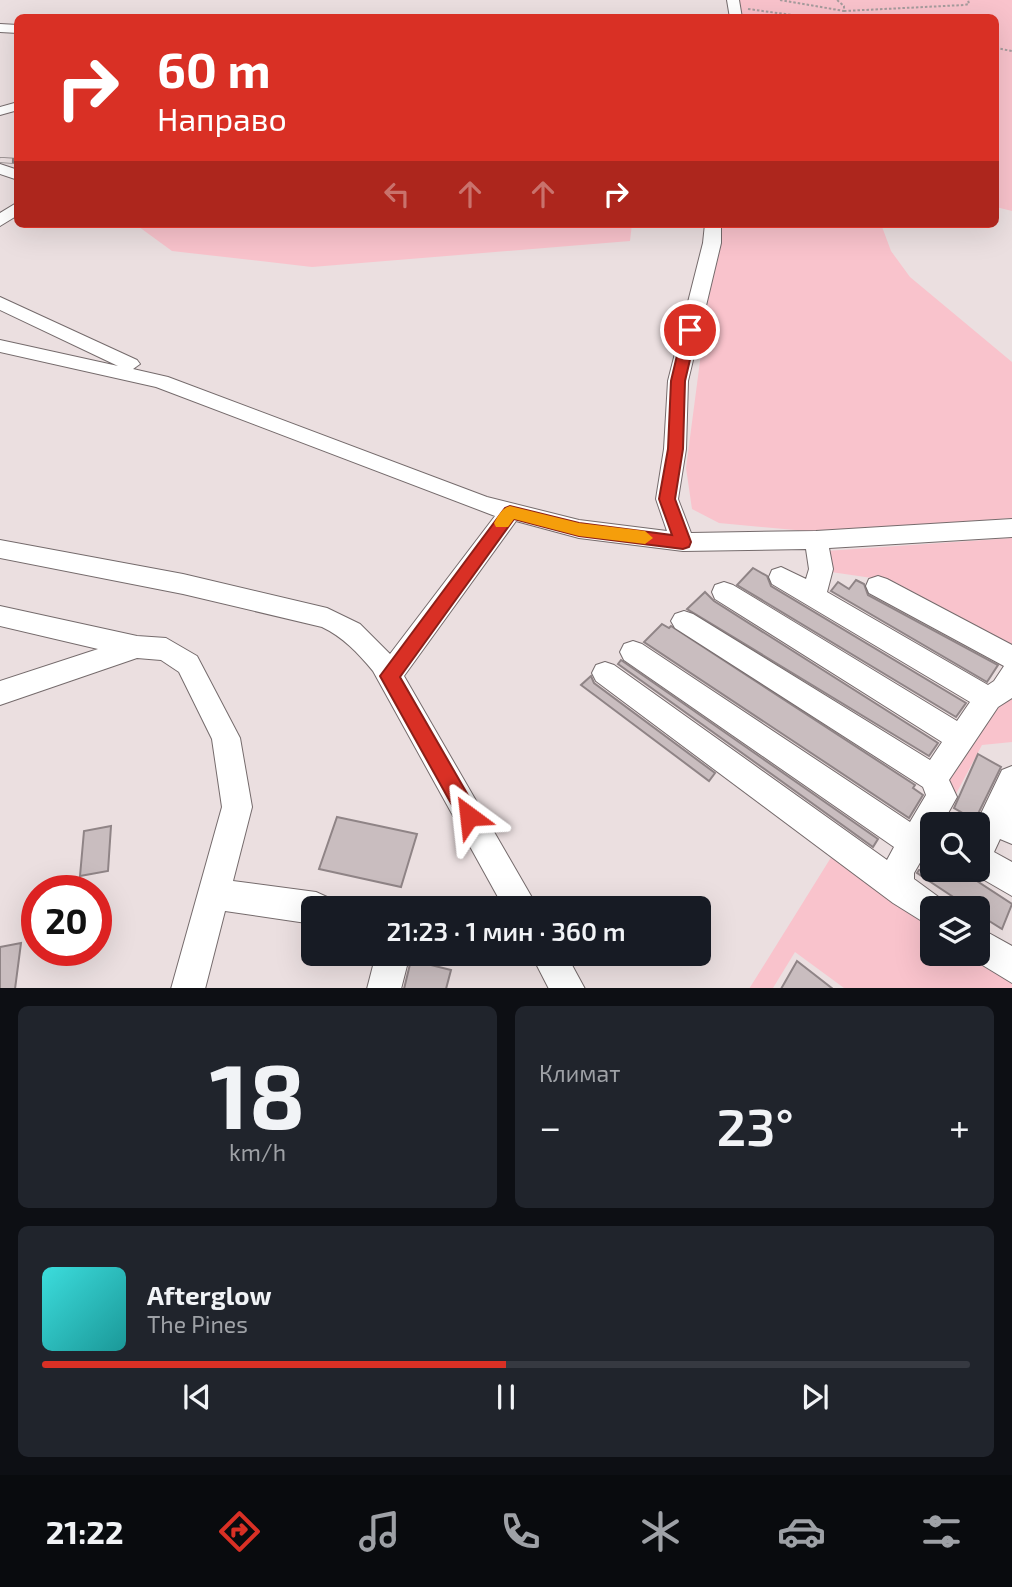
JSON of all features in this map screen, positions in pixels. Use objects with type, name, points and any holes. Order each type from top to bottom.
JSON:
[{"type":"street","points":[[0,221],[14,210]]},
{"type":"street","points":[[683,542],[667,499],[676,449],[678,381],[712,243],[713,228]]},
{"type":"street","points":[[0,303],[128,363],[161,382]]},
{"type":"street","points":[[0,346],[161,382],[482,504],[579,529],[683,542],[816,540],[1012,528]]},
{"type":"street","points":[[389,676],[510,512]]},
{"type":"street","points":[[813,596],[821,569],[816,540]]},
{"type":"street","points":[[0,549],[183,584],[327,618],[344,625],[362,639],[389,676],[515,896]]},
{"type":"street","points":[[781,577],[988,699]]},
{"type":"street","points":[[878,586],[1012,658]]},
{"type":"street","points":[[724,592],[961,738]]},
{"type":"street","points":[[0,616],[137,647],[166,649],[188,664],[226,738],[237,807],[188,988]]},
{"type":"street","points":[[684,621],[934,778]]},
{"type":"street","points":[[0,693],[137,647]]},
{"type":"street","points":[[642,658],[617,682],[920,903]]},
{"type":"street","points":[[990,839],[1003,824],[1012,780]]},
{"type":"street","points":[[990,867],[1012,880]]},
{"type":"street","points":[[214,894],[301,906]]},
{"type":"street","points":[[990,951],[1012,966]]},
{"type":"street","points":[[384,988],[390,966]]},
{"type":"street","points":[[555,966],[567,988]]},
{"type":"lane","points":[[642,658],[914,842]]},
{"type":"lane","points":[[904,892],[897,878],[899,868],[942,797],[934,778],[988,699],[1004,689],[1012,675]]},
{"type":"path","points":[[780,0],[844,11],[877,12],[932,5],[969,4],[968,0]]},
{"type":"path","points":[[837,0],[844,6],[844,11]]},
{"type":"path","points":[[735,9],[756,8],[791,14]]},
{"type":"shaded area","points":[[739,0],[1012,0],[1012,211],[999,208],[999,14],[740,14]]},
{"type":"shaded area","points":[[140,228],[632,228],[630,241],[312,267],[172,251]]},
{"type":"shaded area","points":[[717,228],[882,228],[891,251],[910,277],[1012,362],[1012,518],[817,532],[719,523],[692,509],[686,468]]},
{"type":"shaded area","points":[[1012,538],[1012,649],[872,578],[831,572],[826,551]]},
{"type":"shaded area","points":[[1012,688],[1012,742],[982,745],[946,812],[941,812],[949,799],[946,780],[994,703]]},
{"type":"shaded area","points":[[835,851],[920,909],[920,966],[990,966],[990,962],[1012,976],[1012,988],[844,988],[795,952],[773,988],[750,988]]},
{"type":"building","points":[[753,568],[767,576],[771,586],[966,703],[956,717],[737,585]]},
{"type":"building","points":[[856,580],[864,584],[868,595],[998,665],[987,682],[831,591],[838,582],[849,589]]},
{"type":"building","points":[[705,592],[714,601],[938,743],[929,756],[687,609]]},
{"type":"building","points":[[662,624],[669,628],[671,626],[915,785],[913,788],[923,795],[909,818],[644,642]]},
{"type":"building","points":[[621,660],[878,839],[873,847],[618,664]]},
{"type":"building","points":[[591,676],[594,683],[715,773],[709,781],[581,685]]},
{"type":"building","points":[[978,754],[1001,767],[979,812],[961,812],[954,808]]},
{"type":"building","points":[[337,817],[417,834],[401,887],[319,869]]},
{"type":"building","points":[[111,826],[108,871],[80,875],[84,831]]},
{"type":"building","points":[[931,882],[978,882],[1012,904],[1002,929],[990,922],[990,896],[952,896]]},
{"type":"building","points":[[21,943],[15,988],[0,988],[0,947]]},
{"type":"building","points":[[797,961],[832,988],[782,988]]},
{"type":"building","points":[[410,966],[435,966],[451,970],[446,988],[404,988]]},
{"type":"railway","points":[[0,160],[14,161]]},
{"type":"slow traffic","points":[[502,523],[510,512],[579,529],[645,538]]},
{"type":"route","points":[[469,816],[389,676],[510,512],[579,529],[683,542],[667,499],[676,449],[678,381],[690,330]]}]
